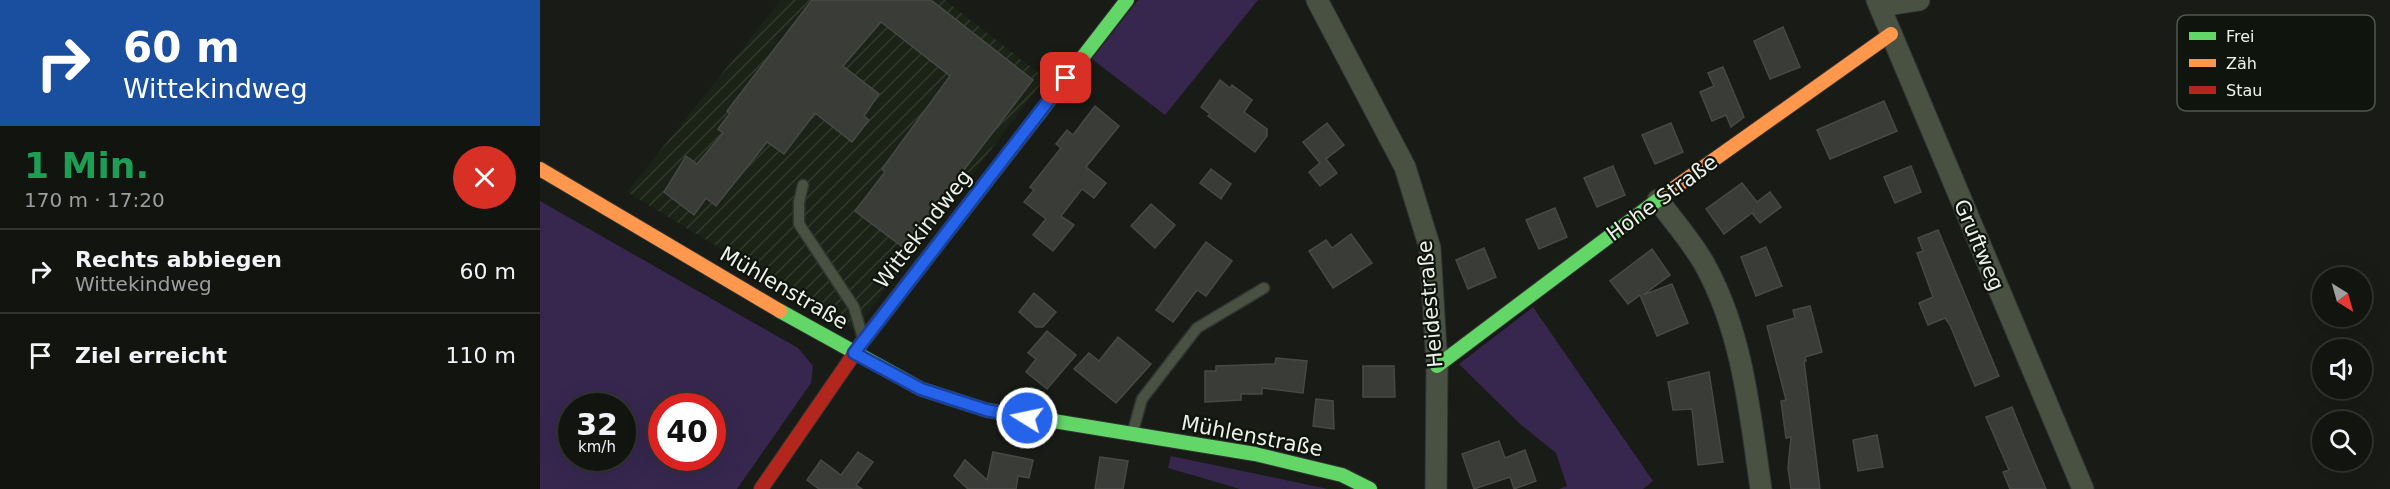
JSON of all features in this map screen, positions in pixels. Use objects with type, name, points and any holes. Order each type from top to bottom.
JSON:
[{"type":"street","name":"Wittekindweg","points":[[761,489],[854,353],[1127,0]]},
{"type":"street","name":"Heidestraße","points":[[1317,0],[1405,167],[1430,248],[1437,366],[1436,489]]},
{"type":"street","points":[[1878,3],[1919,0]]},
{"type":"street","name":"Gruftweg","points":[[1878,3],[2083,489]]},
{"type":"street","name":"Hohe Straße","points":[[1437,366],[1658,200],[1891,34]]},
{"type":"street","name":"Mühlenstraße","points":[[540,169],[854,353],[921,389],[986,410],[1131,436],[1255,454],[1342,475],[1370,489]]},
{"type":"street","points":[[1658,200],[1706,266],[1731,322],[1747,391],[1761,489]]},
{"type":"lane","points":[[803,185],[798,202],[799,224],[854,307],[863,341]]},
{"type":"lane","points":[[1131,436],[1142,399],[1197,328],[1264,288]]},
{"type":"shaded area","points":[[781,0],[945,0],[1045,78],[855,330],[627,192]]},
{"type":"shaded area","points":[[1138,0],[1258,0],[1165,115],[1092,59]]},
{"type":"shaded area","points":[[540,201],[798,348],[813,366],[811,383],[737,489],[540,489]]},
{"type":"shaded area","points":[[1533,307],[1653,481],[1643,489],[1559,489],[1567,486],[1556,453],[1520,424],[1459,364]]},
{"type":"shaded area","points":[[1171,456],[1328,489],[1240,489],[1168,468]]},
{"type":"building","points":[[812,0],[931,0],[1033,80],[904,248],[855,211],[885,172],[882,169],[950,76],[881,22],[843,66],[879,94],[864,116],[869,120],[852,142],[815,113],[784,154],[767,142],[716,206],[706,198],[694,215],[664,192],[686,156],[697,164],[723,133],[718,129],[730,113],[727,111]]},
{"type":"building","points":[[1783,27],[1800,67],[1770,79],[1754,41]]},
{"type":"building","points":[[1723,67],[1744,117],[1731,127],[1726,115],[1712,121],[1700,92],[1714,86],[1708,73]]},
{"type":"building","points":[[1220,80],[1230,88],[1232,85],[1252,100],[1244,112],[1267,129],[1267,136],[1255,152],[1208,116],[1210,114],[1201,107]]},
{"type":"building","points":[[1884,101],[1897,131],[1830,159],[1817,130]]},
{"type":"building","points":[[1095,106],[1119,126],[1086,167],[1106,183],[1094,198],[1082,189],[1061,216],[1074,225],[1053,251],[1033,235],[1046,219],[1024,202],[1034,190],[1030,187],[1061,148],[1056,144],[1067,130],[1073,135]]},
{"type":"building","points":[[1327,123],[1344,145],[1326,159],[1337,173],[1320,186],[1309,172],[1320,163],[1303,142]]},
{"type":"building","points":[[1671,123],[1683,152],[1655,164],[1642,135]]},
{"type":"building","points":[[1613,166],[1625,195],[1597,207],[1584,178]]},
{"type":"building","points":[[1911,166],[1921,192],[1895,203],[1884,177]]},
{"type":"building","points":[[1211,169],[1231,184],[1221,199],[1200,183]]},
{"type":"building","points":[[1742,183],[1757,202],[1770,192],[1781,207],[1760,223],[1752,213],[1724,234],[1706,209]]},
{"type":"building","points":[[1151,204],[1175,225],[1155,248],[1131,226]]},
{"type":"building","points":[[1555,208],[1567,237],[1539,249],[1526,220]]},
{"type":"building","points":[[1938,230],[1999,376],[1975,386],[1950,325],[1945,318],[1928,325],[1919,303],[1933,297],[1917,253],[1923,251],[1918,238]]},
{"type":"building","points":[[1351,234],[1372,263],[1333,288],[1309,251],[1326,240],[1332,248]]},
{"type":"building","points":[[1206,242],[1232,261],[1206,296],[1197,290],[1173,322],[1156,310]]},
{"type":"building","points":[[1766,247],[1782,286],[1756,296],[1741,257]]},
{"type":"building","points":[[1484,248],[1496,277],[1468,289],[1456,260]]},
{"type":"building","points":[[1652,249],[1670,275],[1643,295],[1672,284],[1688,323],[1657,336],[1640,295],[1628,304],[1610,281]]},
{"type":"building","points":[[1034,293],[1056,312],[1043,327],[1036,327],[1019,312]]},
{"type":"building","points":[[1810,306],[1822,352],[1805,357],[1806,361],[1804,361],[1820,489],[1791,489],[1788,468],[1791,437],[1786,438],[1781,401],[1786,400],[1767,326],[1795,318],[1793,310]]},
{"type":"building","points":[[1047,331],[1076,355],[1047,389],[1026,372],[1036,359],[1028,353]]},
{"type":"building","points":[[1118,337],[1151,364],[1116,403],[1074,369],[1089,353],[1099,361]]},
{"type":"building","points":[[1276,358],[1307,361],[1303,393],[1262,388],[1262,394],[1241,394],[1241,400],[1205,402],[1205,371],[1216,371],[1216,366],[1275,364]]},
{"type":"building","points":[[1363,366],[1394,366],[1395,397],[1363,397]]},
{"type":"building","points":[[1709,372],[1723,462],[1698,465],[1692,409],[1673,410],[1668,382]]},
{"type":"building","points":[[1316,399],[1333,401],[1334,429],[1313,426]]},
{"type":"building","points":[[2012,407],[2046,489],[2010,489],[2003,472],[2009,470],[1986,417]]},
{"type":"building","points":[[1877,435],[1883,467],[1858,471],[1853,440]]},
{"type":"building","points":[[1499,441],[1505,458],[1525,450],[1536,481],[1514,489],[1510,477],[1474,489],[1462,454]]},
{"type":"building","points":[[858,452],[873,462],[856,485],[862,489],[819,489],[807,480],[821,460],[841,475]]},
{"type":"building","points":[[993,452],[1033,460],[1029,478],[1018,476],[1016,489],[968,489],[954,476],[965,460],[987,480]]},
{"type":"building","points":[[1100,457],[1128,461],[1123,489],[1095,489]]},
{"type":"traffic: fast","points":[[921,266],[1127,0]]},
{"type":"traffic: fast","points":[[1437,366],[1667,193]]},
{"type":"traffic: fast","points":[[780,311],[921,389],[986,410],[1255,454],[1342,475],[1370,489]]},
{"type":"traffic: slow","points":[[1667,193],[1891,34]]},
{"type":"traffic: slow","points":[[540,169],[780,311]]},
{"type":"traffic: jam","points":[[761,489],[863,341],[921,266]]},
{"type":"route","points":[[1027,418],[986,410],[921,389],[854,353],[1066,78]]}]
